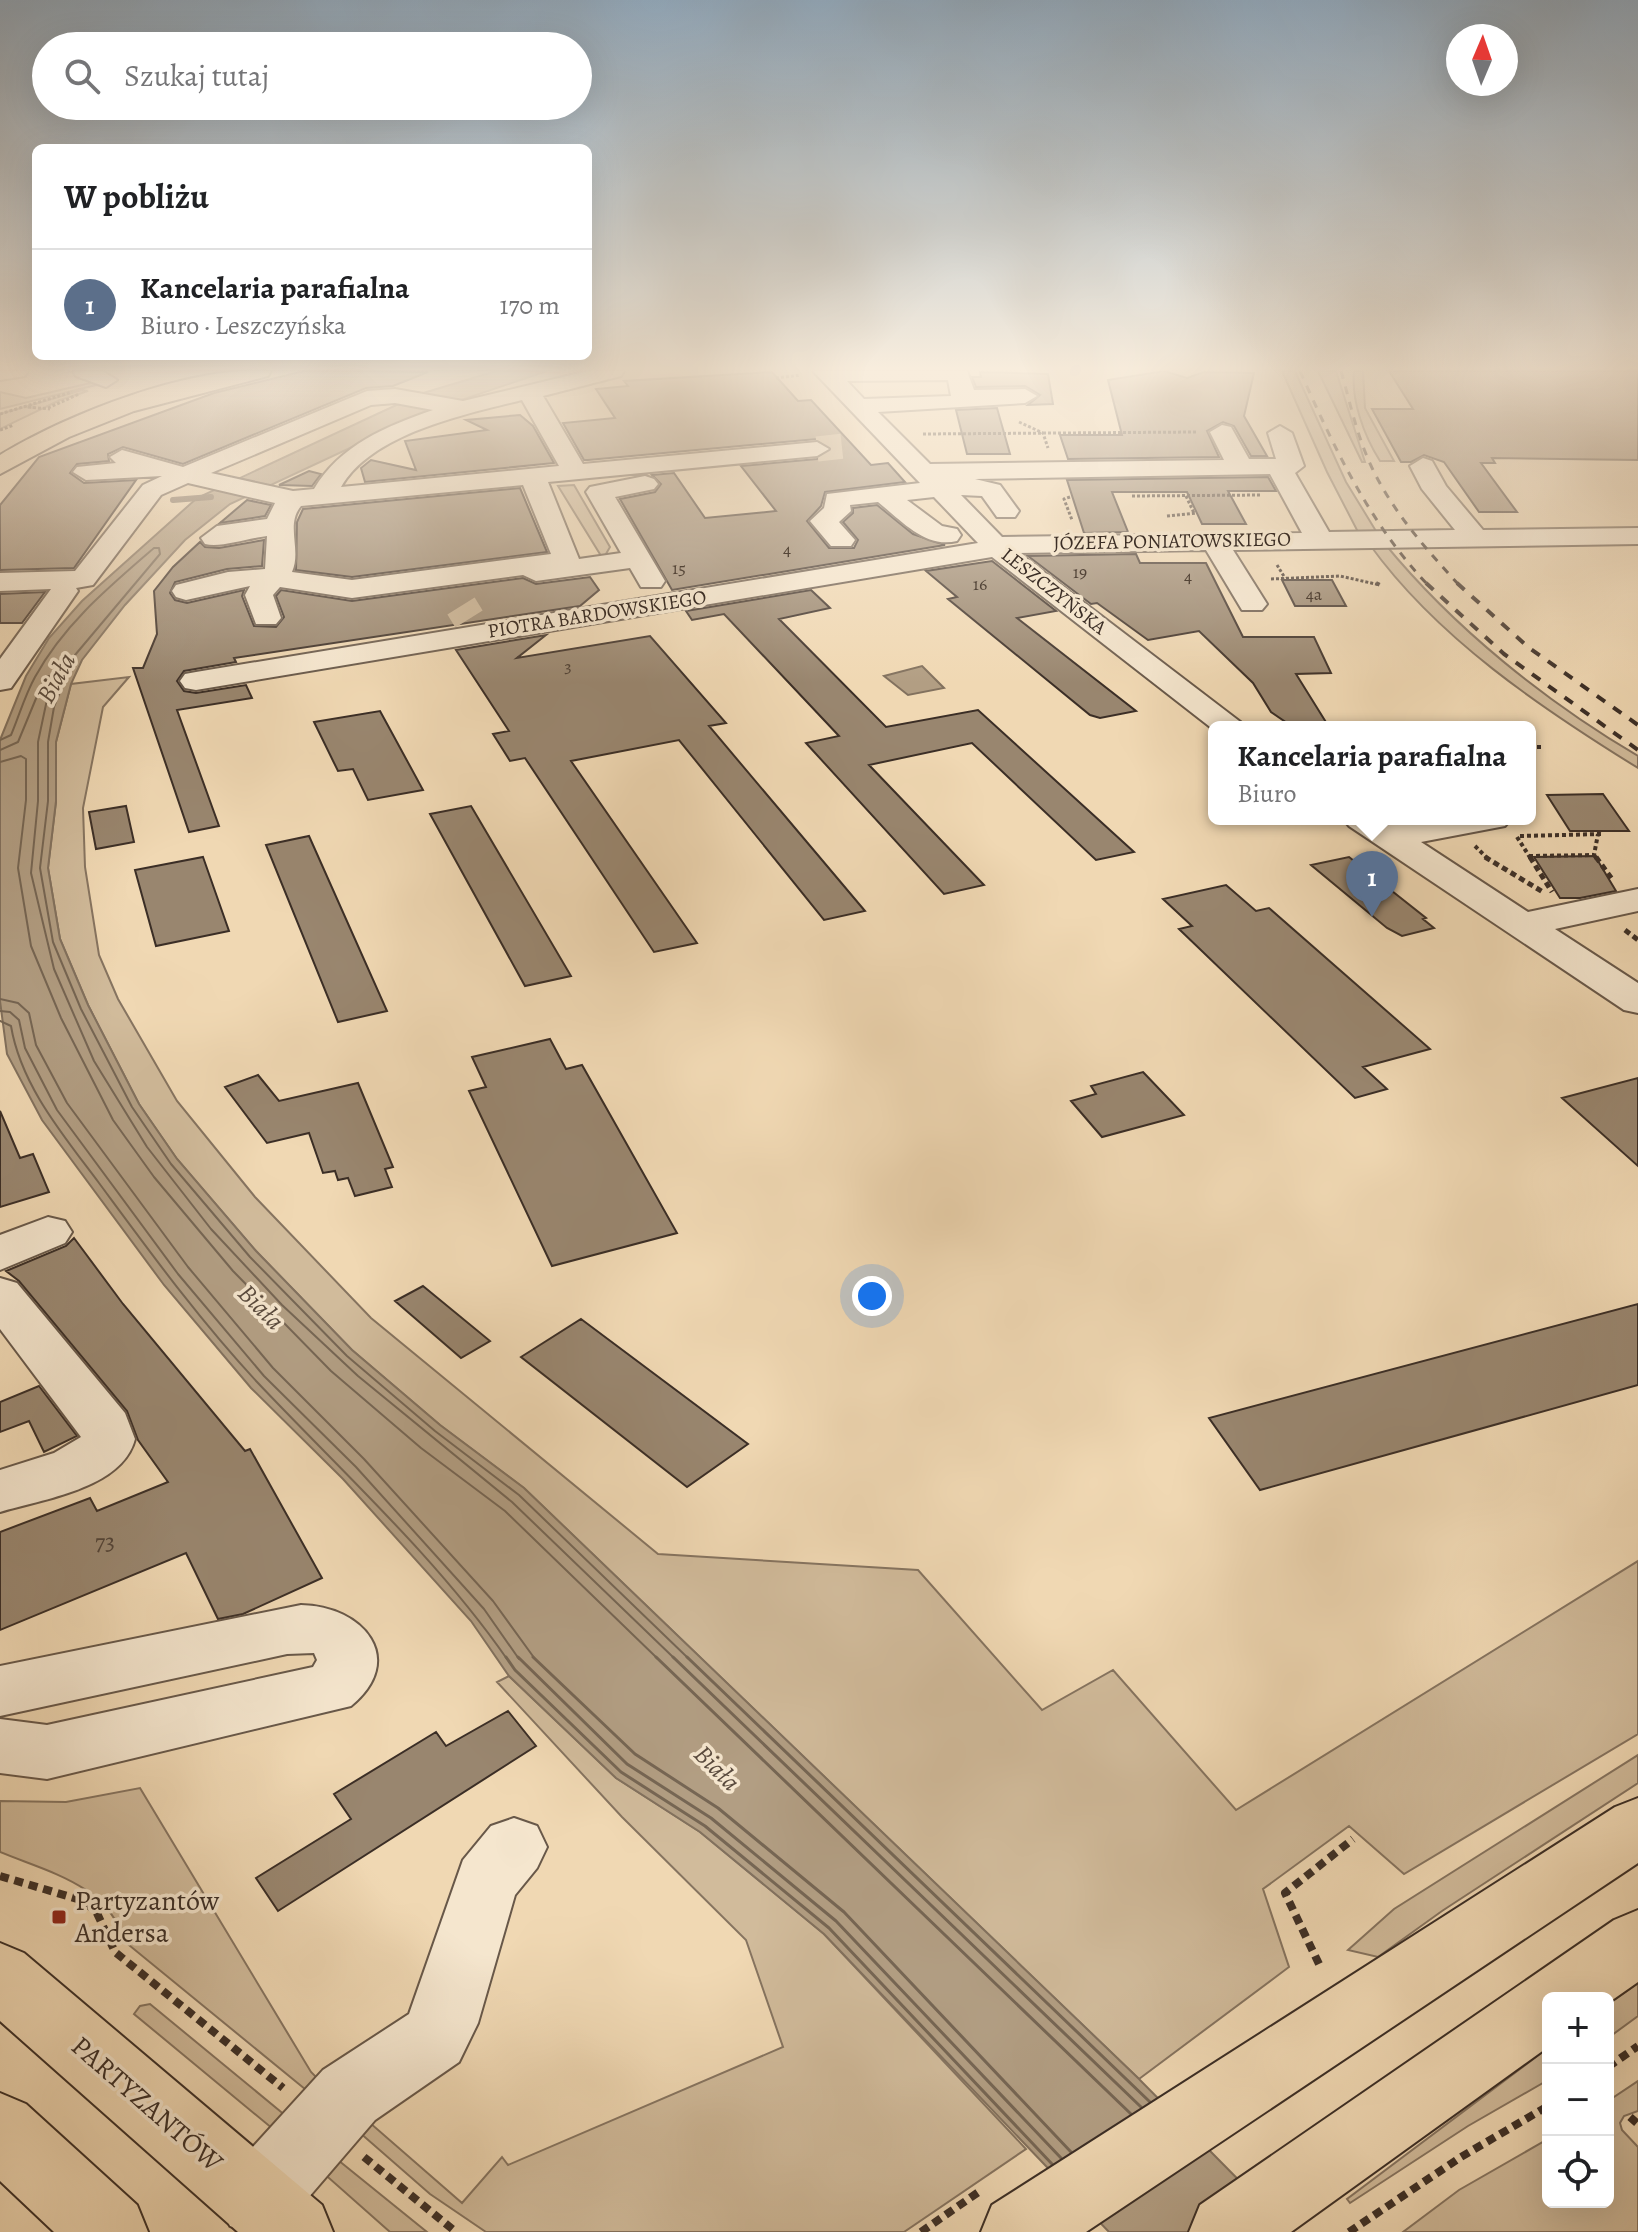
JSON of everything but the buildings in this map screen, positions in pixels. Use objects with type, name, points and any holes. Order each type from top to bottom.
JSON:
[{"type":"main road","points":[[1011,2215],[1227,2094],[1638,1827]]},
{"type":"main road","points":[[1567,1992],[1638,1942]]},
{"type":"main road","name":"PARTYZANTÓW","points":[[0,1976],[276,2215]]},
{"type":"main road","points":[[1227,2232],[1361,2180],[1542,2011]]},
{"type":"main road","points":[[0,2130],[110,2232]]},
{"type":"street","points":[[0,582],[83,579],[152,490],[184,475]]},
{"type":"street","points":[[185,475],[282,497],[557,475]]},
{"type":"street","points":[[323,496],[334,475]]},
{"type":"street","name":"LESZCZYŃSKA","points":[[926,475],[996,546],[1223,721]]},
{"type":"street","points":[[841,540],[823,525],[826,517],[838,511],[836,500],[886,492],[930,479],[978,475]]},
{"type":"street","points":[[1284,475],[1319,539]]},
{"type":"street","points":[[1428,475],[1435,489],[1474,537]]},
{"type":"street","points":[[818,480],[872,476],[934,533],[947,535]]},
{"type":"street","points":[[186,591],[219,583],[270,577],[321,588],[352,589],[562,561],[566,557],[533,478]]},
{"type":"street","points":[[930,479],[991,490],[1006,511]]},
{"type":"street","points":[[665,603],[600,490],[678,481]]},
{"type":"street","points":[[266,618],[259,595],[270,577],[279,570],[282,497]]},
{"type":"street","points":[[217,549],[237,548],[280,535]]},
{"type":"street","points":[[1627,536],[1638,561]]},
{"type":"street","name":"JÓZEFA PONIATOWSKIEGO","points":[[996,546],[1627,536]]},
{"type":"street","points":[[1214,541],[1252,604]]},
{"type":"street","name":"PIOTRA BARDOWSKIEGO","points":[[196,681],[370,625],[665,603],[996,546]]},
{"type":"street","points":[[468,617],[449,587],[637,559]]},
{"type":"street","points":[[0,681],[64,591]]},
{"type":"street","points":[[0,632],[33,632]]},
{"type":"street","points":[[1375,828],[1492,830]]},
{"type":"street","points":[[1375,828],[1638,1001]]},
{"type":"street","points":[[1521,925],[1638,900]]},
{"type":"street","points":[[0,1254],[48,1232]]},
{"type":"street","points":[[0,1295],[106,1427],[108,1437],[106,1446],[87,1461],[0,1491]]},
{"type":"street","points":[[0,1691],[303,1628],[319,1627],[339,1638],[348,1655],[346,1675],[330,1688],[47,1752],[0,1746]]},
{"type":"street","points":[[276,2215],[323,2122],[349,2095],[434,2038],[443,2023],[486,1881],[514,1847]]},
{"type":"path","points":[[1127,496],[1295,495]]},
{"type":"path","points":[[1186,496],[1194,513]]},
{"type":"path","points":[[1075,526],[1064,499],[1082,497]]},
{"type":"path","points":[[1238,580],[1340,577],[1365,578],[1380,585]]},
{"type":"path","points":[[1536,747],[1543,747]]},
{"type":"path","points":[[1492,830],[1529,856],[1557,900],[1483,856],[1492,830]]},
{"type":"path","points":[[1529,856],[1594,855],[1598,834]]},
{"type":"path","points":[[1319,1964],[1285,1893],[1353,1839]]},
{"type":"path","points":[[0,1876],[81,1900],[96,1911],[115,1952],[456,2232]]},
{"type":"path","points":[[1612,2064],[1638,2046]]},
{"type":"path","points":[[1349,2232],[1361,2180],[1542,2108]]},
{"type":"path","points":[[1630,2117],[1638,2124]]},
{"type":"path","points":[[921,2232],[1011,2215]]},
{"type":"shaded area","points":[[1329,475],[1343,475],[1376,531],[1358,532]]},
{"type":"shaded area","points":[[574,485],[610,547],[603,559],[558,486]]},
{"type":"shaded area","points":[[1385,544],[1441,605],[1502,661],[1603,735],[1638,756],[1638,768],[1528,696],[1459,641],[1426,611],[1370,545]]},
{"type":"shaded area","points":[[129,677],[103,707],[83,808],[85,867],[99,955],[118,999],[177,1101],[255,1197],[371,1318],[658,1554],[918,1570],[1042,1710],[1113,1670],[1236,1810],[1638,1561],[1638,1734],[1404,1874],[1349,1826],[1263,1889],[1289,1967],[1139,2079],[524,1488],[440,1425],[352,1350],[256,1251],[177,1159],[139,1104],[88,1005],[60,939],[48,868],[56,802],[56,742],[71,684]]},
{"type":"shaded area","points":[[509,1676],[616,1778],[700,1832],[824,1934],[1026,2149],[904,2232],[486,2232],[430,2194],[359,2132],[369,2122],[462,2203],[502,2157],[508,2165],[783,2047],[746,1940],[622,1817],[497,1682]]},
{"type":"shaded area","points":[[1638,1755],[1638,1783],[1442,1911],[1378,1957],[1348,1950],[1394,1909]]},
{"type":"shaded area","points":[[140,1788],[311,2072],[322,2083],[311,2094],[124,1941],[105,1906],[91,1894],[56,1874],[0,1852],[0,1801],[66,1802]]},
{"type":"shaded area","points":[[1638,1983],[1638,2016],[1614,2034],[1614,2000]]},
{"type":"shaded area","points":[[150,2004],[286,2116],[273,2129],[134,2014],[140,2006]]},
{"type":"shaded area","points":[[1542,2053],[1542,2083],[1468,2126],[1350,2203],[1347,2199]]},
{"type":"shaded area","points":[[1638,2081],[1638,2111],[1624,2116],[1620,2123],[1622,2130],[1638,2147],[1638,2232],[1403,2232],[1459,2190],[1542,2142],[1542,2208],[1614,2208],[1614,2097]]},
{"type":"shaded area","points":[[333,2156],[427,2232],[390,2232],[321,2171]]},
{"type":"water","name":"Biała","points":[[246,475],[292,475],[230,504],[185,540],[125,605],[82,660],[71,684],[56,742],[56,801],[48,868],[60,939],[88,1005],[139,1104],[177,1159],[256,1251],[352,1350],[440,1425],[524,1488],[1139,2079],[1290,2232],[1109,2232],[824,1934],[700,1832],[616,1778],[509,1676],[471,1621],[343,1479],[251,1388],[164,1285],[42,1120],[7,1054],[0,1001],[0,740],[26,676],[49,638],[82,601],[197,498]]},
{"type":"water","points":[[922,666],[944,688],[908,695],[884,676]]},
{"type":"waterway","points":[[173,500],[211,497]]},
{"type":"tunnel","points":[[461,606],[469,619]]},
{"type":"railway","points":[[1350,475],[1388,536],[1427,584]]},
{"type":"railway","points":[[1376,475],[1419,540],[1458,584]]},
{"type":"railway","points":[[1427,584],[1504,654],[1638,750]]},
{"type":"railway","points":[[1458,584],[1528,647],[1638,725]]},
{"type":"place","name":"Kancelaria parafialna","points":[[1372,917]]},
{"type":"place","name":"Partyzantów Andersa","points":[[59,1917]]}]
